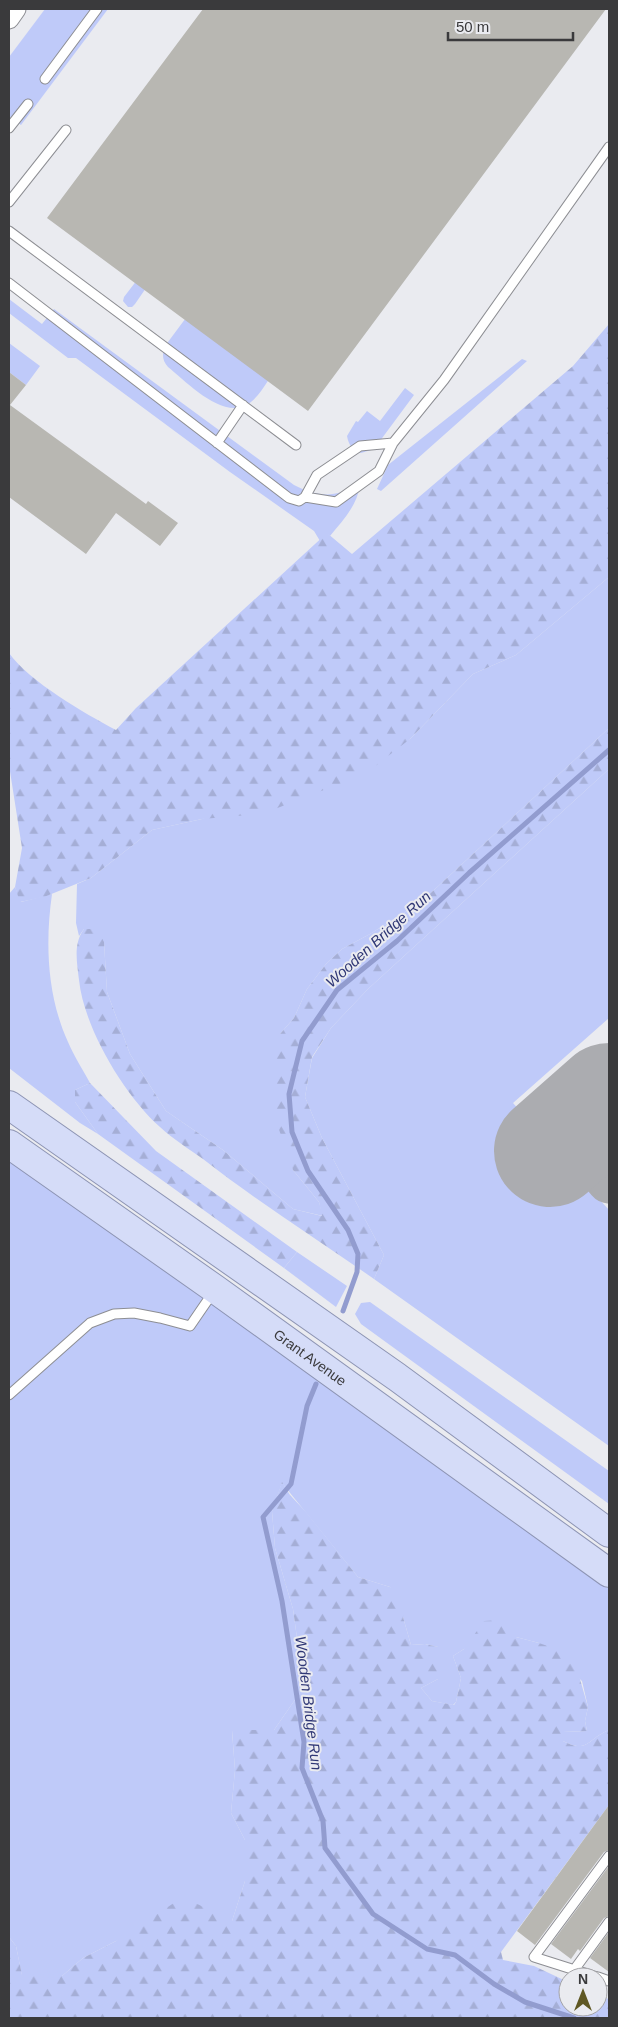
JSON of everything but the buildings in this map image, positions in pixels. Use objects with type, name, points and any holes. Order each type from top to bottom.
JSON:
[{"type":"main road","points":[[9,1104],[389,1371],[609,1533]]},
{"type":"main road","name":"Grant Avenue","points":[[9,1144],[215,1289],[609,1573]]},
{"type":"street","points":[[9,19],[16,9]]},
{"type":"lane","points":[[45,79],[97,9]]},
{"type":"lane","points":[[9,128],[28,104]]},
{"type":"lane","points":[[9,202],[66,130]]},
{"type":"lane","points":[[9,283],[290,498],[299,501],[305,498],[336,502],[379,471],[393,443],[444,380],[609,147]]},
{"type":"lane","points":[[9,231],[296,445]]},
{"type":"lane","points":[[217,443],[243,405]]},
{"type":"lane","points":[[305,498],[317,475],[360,446],[393,443]]},
{"type":"lane","points":[[9,1395],[90,1323],[114,1314],[134,1313],[190,1326],[215,1289]]},
{"type":"lane","points":[[565,1967],[534,1957],[609,1856]]},
{"type":"lane","points":[[576,1967],[609,1922]]},
{"type":"green space","points":[[45,9],[108,9],[21,125],[9,116],[9,57]]},
{"type":"green space","points":[[157,254],[157,272],[135,304],[132,307],[128,307],[123,301],[124,297]]},
{"type":"green space","points":[[206,291],[279,364],[263,389],[251,402],[241,407],[230,408],[207,398],[168,367],[164,360],[165,346]]},
{"type":"green space","points":[[9,299],[42,324],[54,309],[294,485],[319,494],[335,494],[360,485],[353,506],[330,536],[327,534],[320,541],[314,531],[230,472],[76,358],[68,358],[9,313]]},
{"type":"green space","points":[[609,324],[609,577],[516,655],[473,674],[410,739],[365,774],[262,814],[202,819],[152,830],[91,878],[44,897],[20,902],[15,887],[22,848],[9,765],[9,653],[18,664],[44,686],[116,730],[136,708],[327,533],[352,554],[573,366]]},
{"type":"green space","points":[[9,343],[40,366],[26,385],[9,372]]},
{"type":"green space","points":[[522,359],[527,361],[381,491],[377,489],[388,465]]},
{"type":"green space","points":[[405,388],[414,395],[374,449],[361,453],[353,448],[347,436],[356,421],[358,422],[367,411],[380,421]]},
{"type":"green space","points":[[609,577],[609,728],[421,902],[342,949],[326,964],[307,989],[294,1018],[280,1034],[293,1170],[319,1202],[323,1216],[293,1209],[223,1150],[166,1111],[130,1054],[107,992],[104,942],[84,929],[79,936],[76,923],[77,884],[91,878],[152,830],[202,819],[410,739],[473,674],[516,655]]},
{"type":"green space","points":[[609,728],[609,769],[368,989],[331,1028],[312,1057],[305,1097],[322,1138],[384,1255],[374,1279],[176,1140],[146,1113],[133,1097],[108,1060],[97,1039],[82,999],[77,967],[77,947],[84,929],[98,929],[104,942],[107,992],[130,1054],[166,1111],[223,1150],[293,1209],[322,1216],[319,1202],[293,1170],[274,1115],[271,1084],[280,1034],[294,1018],[307,989],[326,964],[342,949],[421,902]]},
{"type":"green space","points":[[609,769],[609,1018],[513,1103],[609,1210],[609,1446],[374,1279],[384,1255],[322,1138],[305,1097],[312,1058],[331,1028],[368,989]]},
{"type":"green space","points":[[15,887],[21,902],[52,894],[48,950],[52,988],[61,1024],[68,1042],[90,1083],[75,1090],[75,1102],[98,1134],[80,1123],[9,1068],[9,894]]},
{"type":"green space","points":[[90,1083],[156,1151],[297,1252],[284,1268],[98,1134],[75,1102],[75,1090]]},
{"type":"green space","points":[[9,1159],[309,1370],[609,1589],[609,1730],[583,1746],[571,1745],[563,1741],[563,1732],[587,1731],[585,1721],[588,1707],[582,1681],[539,1643],[516,1637],[464,1649],[453,1656],[461,1678],[456,1702],[453,1705],[432,1701],[421,1688],[438,1679],[438,1647],[425,1644],[411,1645],[403,1617],[390,1587],[358,1577],[282,1483],[272,1511],[275,1548],[293,1609],[300,1660],[299,1694],[274,1730],[232,1731],[235,1770],[231,1813],[245,1840],[245,1881],[232,1921],[116,1941],[83,1958],[62,1976],[22,1976],[16,1946],[9,1937]]},
{"type":"green space","points":[[297,1252],[347,1286],[336,1307],[284,1268]]},
{"type":"green space","points":[[370,1302],[609,1471],[609,1504],[361,1324],[355,1314],[361,1303]]},
{"type":"green space","points":[[282,1482],[290,1495],[358,1577],[390,1587],[405,1601],[403,1617],[411,1645],[425,1644],[438,1647],[438,1679],[421,1688],[432,1701],[454,1705],[456,1702],[461,1678],[453,1656],[464,1649],[484,1621],[501,1620],[516,1637],[573,1655],[588,1707],[585,1721],[587,1731],[563,1732],[563,1741],[571,1745],[583,1746],[609,1730],[609,1805],[501,1952],[503,1960],[534,1966],[558,1977],[558,2017],[608,2017],[608,1999],[609,2018],[9,2018],[9,1937],[16,1946],[22,1975],[62,1976],[83,1958],[116,1941],[183,1897],[232,1921],[245,1881],[245,1840],[231,1813],[235,1770],[232,1730],[274,1730],[299,1694],[300,1660],[293,1609],[275,1548],[272,1511]]},
{"type":"waterway","name":"Wooden Bridge Run","points":[[343,1311],[357,1272],[358,1254],[348,1230],[308,1171],[292,1132],[289,1094],[302,1041],[337,990],[397,941],[469,873],[609,750]]},
{"type":"waterway","name":"Wooden Bridge Run","points":[[316,1384],[307,1406],[291,1484],[263,1517],[282,1601],[304,1742],[302,1768],[323,1821],[325,1848],[373,1914],[427,1949],[455,1955],[494,1984],[525,2002],[574,2018]]},
{"type":"taxiway","points":[[569,1134],[609,1181]]},
{"type":"runway","points":[[550,1151],[609,1099]]}]
